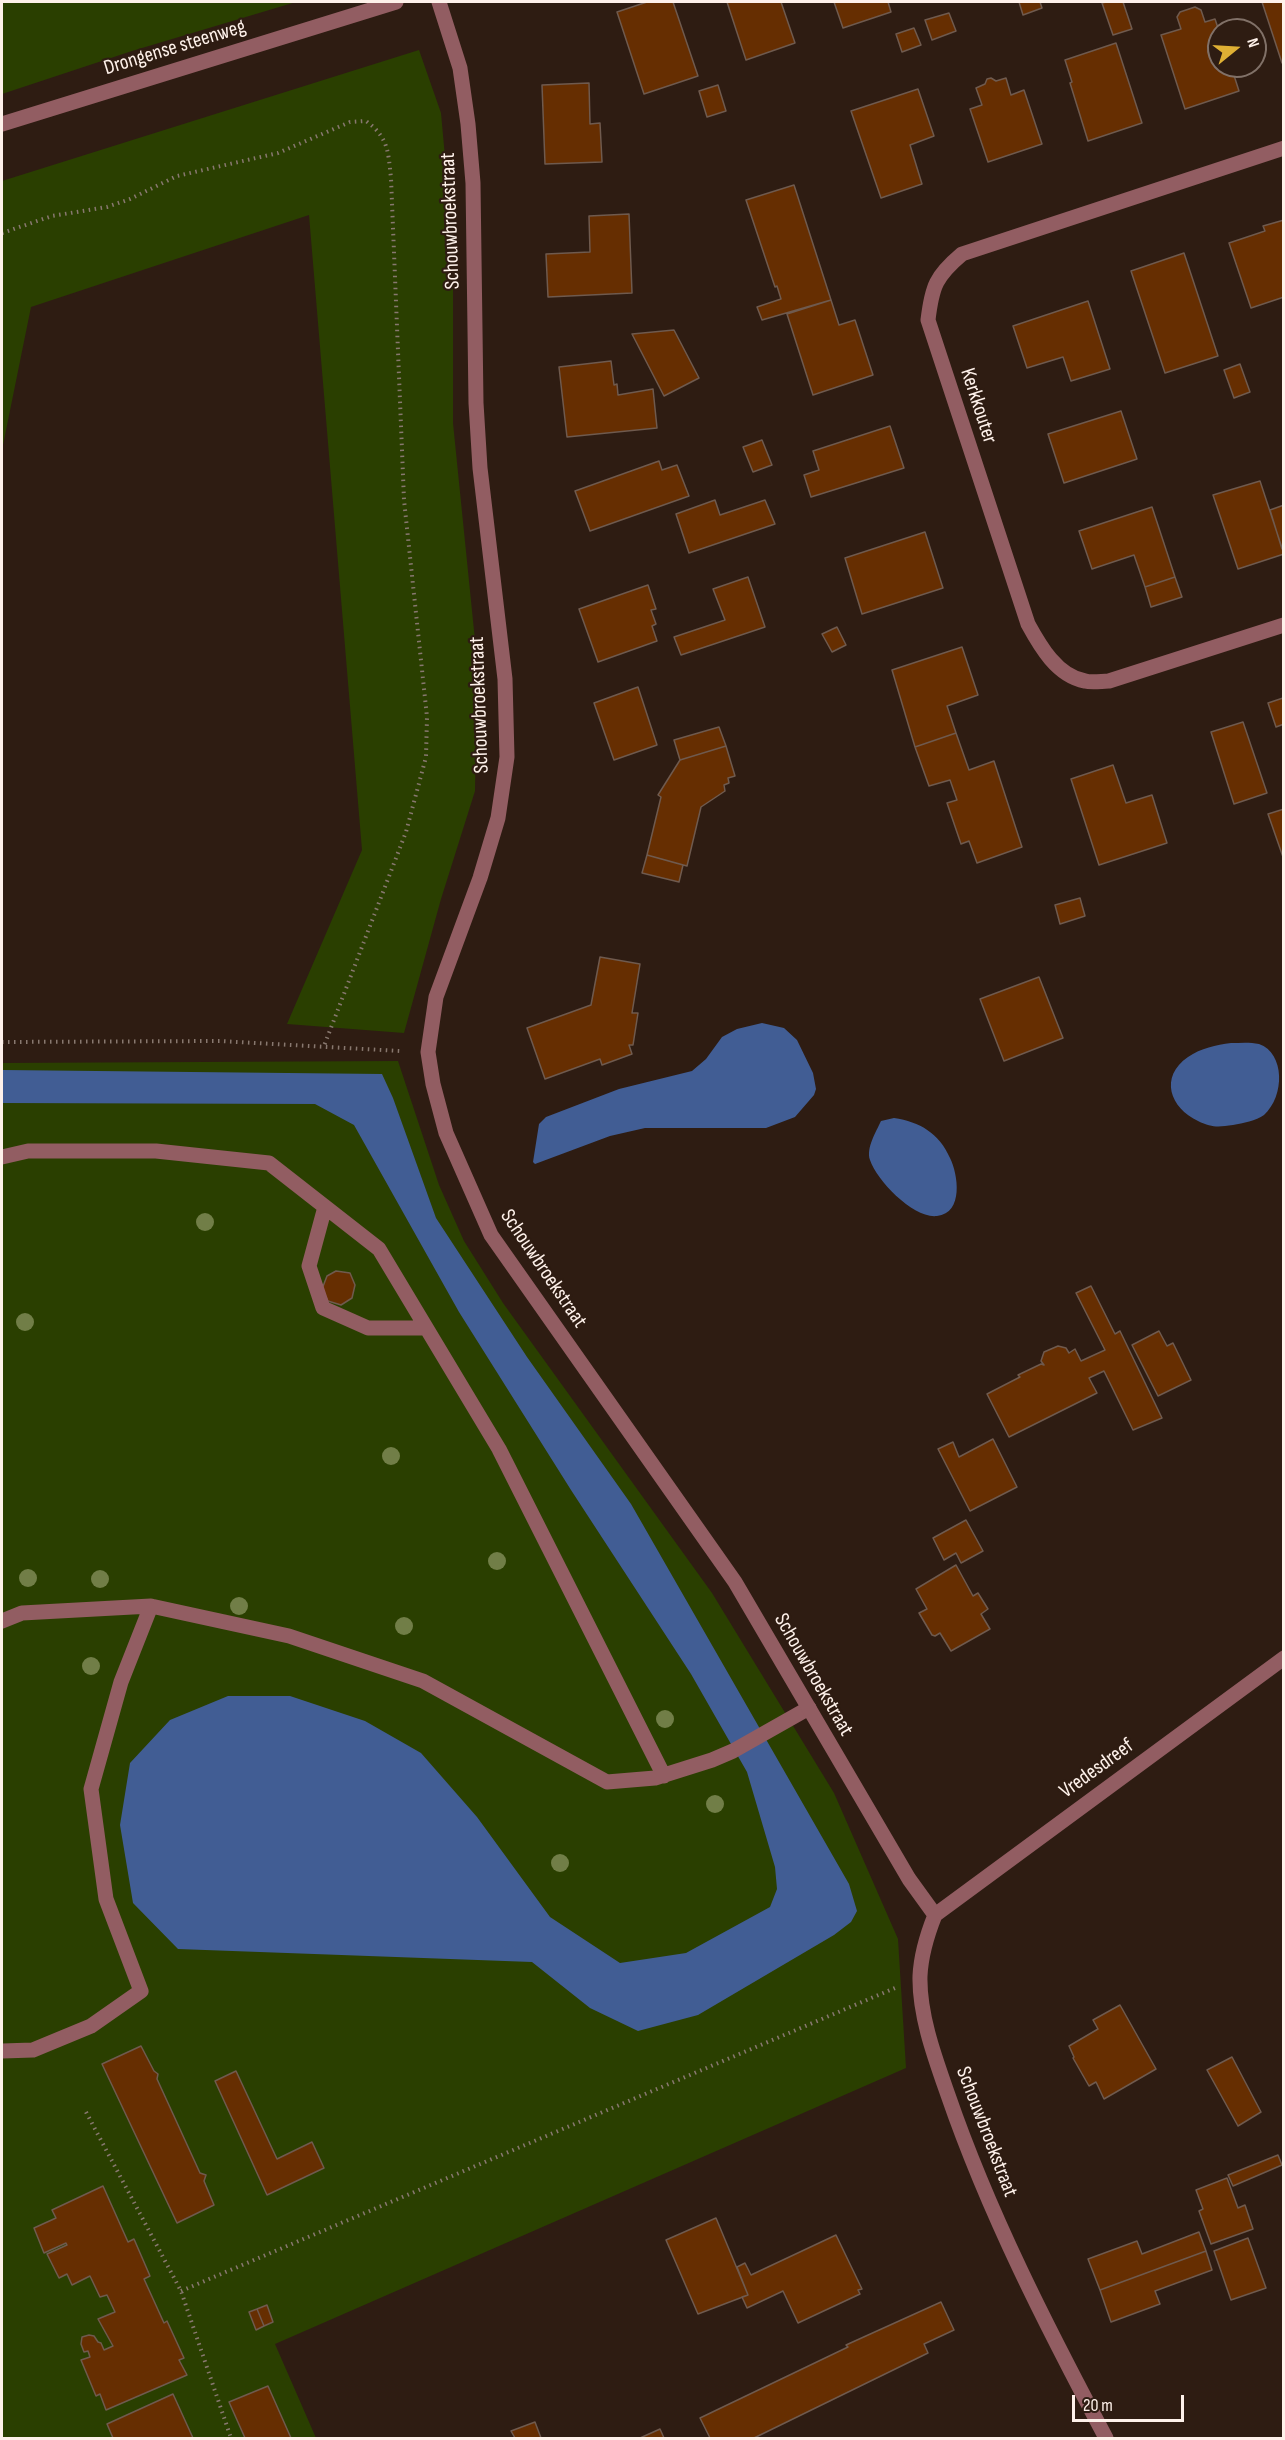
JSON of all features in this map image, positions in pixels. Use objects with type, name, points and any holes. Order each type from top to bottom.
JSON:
[{"type":"street","name":"Drongense steenweg","points":[[2,124],[396,2]]},
{"type":"street","name":"Schouwbroekstraat","points":[[439,2],[460,68],[468,124],[473,183],[476,403],[480,468],[505,679],[507,757],[498,818],[480,878],[436,997],[428,1052],[433,1084],[446,1134],[492,1235],[735,1582],[909,1879],[935,1914],[924,1942],[920,1977],[928,2040],[962,2136],[1012,2252],[1106,2439]]},
{"type":"street","name":"Kerkkouter","points":[[1284,148],[962,254],[943,270],[932,293],[928,320],[1028,624],[1039,645],[1060,669],[1084,681],[1109,681],[1284,625]]},
{"type":"street","points":[[2,1157],[28,1151],[156,1151],[269,1163],[379,1250],[499,1449],[664,1776]]},
{"type":"street","points":[[325,1207],[309,1266],[323,1308],[368,1328],[426,1328]]},
{"type":"street","points":[[2,1621],[22,1613],[151,1606],[289,1636],[423,1681],[607,1782],[664,1776],[733,1751],[808,1708]]},
{"type":"street","points":[[2,2051],[33,2050],[91,2026],[141,1991],[106,1899],[91,1789],[121,1682],[151,1606]]},
{"type":"street","name":"Vredesdreef","points":[[935,1914],[1284,1658]]},
{"type":"path","points":[[2,233],[52,216],[107,207],[189,172],[278,153],[350,122],[366,121],[378,130],[387,144],[391,178],[404,500],[427,717],[426,757],[406,832],[324,1046]]},
{"type":"path","points":[[2,1042],[220,1041],[428,1052]]},
{"type":"path","points":[[181,2291],[920,1977]]},
{"type":"path","points":[[86,2112],[181,2291],[231,2439]]},
{"type":"green space","points":[[2,2],[296,2],[132,51],[2,94]]},
{"type":"green space","points":[[419,50],[441,113],[453,245],[453,423],[477,660],[475,791],[441,899],[404,1033],[287,1024],[362,850],[309,215],[31,307],[2,450],[2,181]]},
{"type":"green space","points":[[398,1061],[439,1185],[464,1241],[503,1303],[712,1593],[834,1793],[898,1939],[906,2068],[275,2344],[316,2438],[2,2438],[2,1063]]},
{"type":"water","points":[[762,1023],[784,1028],[797,1040],[813,1073],[816,1089],[814,1095],[795,1117],[766,1128],[645,1128],[610,1136],[535,1164],[533,1162],[539,1124],[546,1117],[619,1089],[692,1071],[706,1059],[722,1037],[737,1029]]},
{"type":"water","points":[[1231,1043],[1259,1044],[1268,1049],[1278,1065],[1279,1087],[1271,1107],[1257,1119],[1228,1126],[1207,1125],[1188,1115],[1175,1100],[1171,1083],[1173,1074],[1179,1065],[1193,1054],[1209,1047]]},
{"type":"water","points":[[2,1070],[382,1074],[393,1098],[436,1218],[527,1357],[631,1504],[849,1884],[857,1911],[851,1922],[834,1935],[698,2015],[638,2031],[590,2008],[532,1962],[178,1949],[133,1903],[120,1825],[130,1763],[170,1720],[228,1696],[290,1696],[365,1721],[421,1753],[477,1817],[550,1917],[620,1963],[686,1953],[770,1907],[777,1889],[775,1867],[747,1772],[691,1674],[459,1312],[354,1125],[315,1104],[2,1103]]},
{"type":"water","points":[[894,1118],[912,1122],[928,1130],[946,1149],[953,1165],[957,1192],[952,1208],[946,1213],[937,1216],[928,1215],[908,1205],[888,1188],[874,1169],[869,1155],[872,1140],[881,1121]]},
{"type":"building","points":[[647,2],[673,2],[698,76],[644,94],[617,12]]},
{"type":"building","points":[[727,2],[781,2],[795,43],[746,60]]},
{"type":"building","points":[[834,2],[888,2],[891,12],[843,28]]},
{"type":"building","points":[[1019,2],[1040,2],[1042,8],[1023,15]]},
{"type":"building","points":[[1123,2],[1132,29],[1113,35],[1102,3]]},
{"type":"building","points":[[1262,2],[1284,2],[1284,62],[1282,63]]},
{"type":"building","points":[[1195,7],[1201,10],[1205,22],[1207,21],[1207,78],[1235,78],[1239,91],[1185,109],[1161,35],[1181,29],[1177,17],[1180,12]]},
{"type":"building","points":[[949,13],[956,31],[932,40],[925,20]]},
{"type":"building","points":[[914,28],[921,45],[902,52],[896,34]]},
{"type":"building","points":[[1116,43],[1142,123],[1088,141],[1065,60]]},
{"type":"building","points":[[991,78],[996,81],[1006,78],[1011,95],[1024,90],[1042,144],[988,162],[970,109],[982,105],[976,88]]},
{"type":"building","points":[[589,83],[590,124],[600,123],[602,162],[545,164],[542,85]]},
{"type":"building","points":[[718,85],[726,111],[707,117],[699,91]]},
{"type":"building","points":[[918,89],[934,136],[910,145],[922,184],[881,198],[851,111]]},
{"type":"building","points":[[794,185],[831,300],[762,320],[757,307],[781,299],[746,200]]},
{"type":"building","points":[[629,214],[632,293],[548,297],[546,254],[590,252],[589,216]]},
{"type":"building","points":[[1284,220],[1284,297],[1251,308],[1229,243],[1265,231],[1263,226]]},
{"type":"building","points":[[1184,253],[1218,356],[1165,373],[1131,271]]},
{"type":"building","points":[[831,300],[839,325],[855,320],[873,375],[813,395],[787,314]]},
{"type":"building","points":[[1088,301],[1110,369],[1071,381],[1063,357],[1027,368],[1013,326]]},
{"type":"building","points":[[674,330],[699,378],[664,396],[632,334]]},
{"type":"building","points":[[611,361],[614,385],[617,384],[618,395],[653,389],[657,428],[567,437],[559,367]]},
{"type":"building","points":[[1240,364],[1250,392],[1234,398],[1224,370]]},
{"type":"building","points":[[1121,411],[1137,459],[1064,483],[1048,434]]},
{"type":"building","points":[[890,426],[904,468],[811,497],[804,475],[819,470],[813,451]]},
{"type":"building","points":[[762,440],[772,465],[753,472],[743,447]]},
{"type":"building","points":[[659,461],[662,470],[677,465],[689,496],[590,531],[575,491]]},
{"type":"building","points":[[1260,481],[1284,554],[1238,569],[1213,495]]},
{"type":"building","points":[[715,500],[720,515],[765,500],[775,524],[689,553],[676,514]]},
{"type":"building","points":[[1284,505],[1284,548],[1282,549],[1270,510]]},
{"type":"building","points":[[1152,507],[1175,577],[1145,587],[1134,555],[1092,569],[1079,531]]},
{"type":"building","points":[[925,532],[943,588],[862,614],[845,558]]},
{"type":"building","points":[[748,577],[765,627],[681,655],[674,637],[725,620],[713,589]]},
{"type":"building","points":[[1175,577],[1182,597],[1151,607],[1145,587]]},
{"type":"building","points":[[648,585],[656,609],[651,610],[656,624],[652,626],[657,641],[598,662],[579,609]]},
{"type":"building","points":[[837,627],[846,645],[832,652],[822,634]]},
{"type":"building","points":[[962,647],[978,695],[947,706],[956,733],[915,747],[892,670]]},
{"type":"building","points":[[638,687],[657,745],[614,760],[594,703]]},
{"type":"building","points":[[1283,698],[1284,724],[1276,727],[1268,703]]},
{"type":"building","points":[[1243,722],[1267,793],[1234,804],[1211,732]]},
{"type":"building","points":[[719,727],[726,746],[680,760],[674,740]]},
{"type":"building","points":[[956,733],[969,770],[994,761],[1022,847],[977,863],[969,841],[961,844],[947,803],[957,800],[950,780],[929,786],[915,747]]},
{"type":"building","points":[[726,746],[735,776],[728,778],[729,783],[724,785],[725,791],[701,807],[687,866],[647,855],[661,797],[658,795],[680,760]]},
{"type":"building","points":[[1113,765],[1126,803],[1152,795],[1167,843],[1099,865],[1071,779]]},
{"type":"building","points":[[1284,809],[1284,857],[1283,857],[1268,814]]},
{"type":"building","points":[[647,855],[683,865],[679,882],[642,873]]},
{"type":"building","points":[[1080,898],[1085,916],[1060,924],[1055,905]]},
{"type":"building","points":[[600,957],[640,964],[632,1013],[638,1013],[633,1045],[629,1045],[632,1054],[602,1065],[600,1059],[545,1079],[527,1028],[591,1005]]},
{"type":"building","points":[[1039,977],[1063,1038],[1004,1061],[980,999]]},
{"type":"building","points":[[336,1271],[350,1273],[355,1285],[352,1298],[341,1305],[328,1301],[322,1289],[327,1276]]},
{"type":"building","points":[[1091,1286],[1115,1334],[1120,1331],[1162,1418],[1133,1430],[1104,1371],[1089,1378],[1097,1393],[1009,1437],[987,1394],[1020,1377],[1018,1375],[1041,1364],[1044,1365],[1041,1361],[1044,1352],[1058,1346],[1066,1348],[1069,1353],[1075,1349],[1081,1361],[1105,1350],[1076,1293]]},
{"type":"building","points":[[1159,1331],[1167,1346],[1173,1343],[1191,1380],[1158,1396],[1132,1345]]},
{"type":"building","points":[[993,1439],[1017,1487],[970,1511],[938,1449],[953,1442],[959,1457]]},
{"type":"building","points":[[966,1520],[983,1551],[961,1563],[956,1553],[944,1560],[933,1538]]},
{"type":"building","points":[[956,1565],[973,1596],[978,1593],[988,1609],[981,1614],[990,1629],[951,1651],[940,1633],[932,1635],[919,1613],[927,1609],[916,1589]]},
{"type":"building","points":[[1120,2005],[1156,2069],[1104,2099],[1096,2082],[1089,2086],[1069,2046],[1098,2029],[1093,2020]]},
{"type":"building","points":[[141,2046],[154,2071],[158,2074],[157,2079],[200,2173],[206,2175],[204,2181],[214,2205],[177,2223],[102,2064]]},
{"type":"building","points":[[1232,2057],[1261,2112],[1238,2126],[1207,2070]]},
{"type":"building","points":[[236,2071],[277,2159],[312,2142],[324,2168],[267,2195],[215,2081]]},
{"type":"building","points":[[1278,2155],[1282,2165],[1233,2186],[1228,2175]]},
{"type":"building","points":[[1227,2178],[1238,2208],[1245,2205],[1253,2229],[1211,2244],[1199,2211],[1203,2209],[1196,2190]]},
{"type":"building","points":[[103,2186],[128,2242],[134,2239],[150,2276],[144,2279],[164,2323],[167,2321],[184,2358],[179,2360],[187,2375],[106,2410],[100,2394],[96,2396],[81,2360],[90,2357],[88,2351],[84,2352],[81,2344],[82,2337],[89,2335],[94,2336],[101,2343],[104,2350],[113,2346],[98,2319],[115,2312],[107,2295],[100,2297],[90,2276],[72,2285],[67,2274],[59,2278],[47,2254],[67,2245],[66,2243],[44,2253],[34,2228],[56,2218],[52,2210]]},
{"type":"building","points":[[716,2218],[748,2295],[698,2314],[666,2240]]},
{"type":"building","points":[[1199,2232],[1206,2251],[1100,2290],[1088,2259],[1137,2241],[1142,2254]]},
{"type":"building","points":[[836,2235],[862,2289],[858,2290],[860,2294],[798,2323],[783,2291],[747,2308],[742,2297],[748,2295],[737,2267],[745,2263],[751,2275]]},
{"type":"building","points":[[1248,2238],[1266,2288],[1231,2300],[1214,2251]]},
{"type":"building","points":[[1206,2251],[1212,2270],[1155,2291],[1160,2304],[1111,2322],[1100,2290]]},
{"type":"building","points":[[941,2302],[954,2330],[924,2344],[928,2353],[754,2438],[710,2438],[700,2418],[848,2347],[846,2345]]},
{"type":"building","points":[[267,2305],[273,2322],[264,2326],[257,2309]]},
{"type":"building","points":[[257,2309],[264,2326],[256,2330],[249,2312]]},
{"type":"building","points":[[268,2386],[291,2438],[245,2438],[229,2402]]},
{"type":"building","points":[[173,2394],[193,2438],[113,2438],[107,2424]]},
{"type":"building","points":[[535,2422],[541,2438],[515,2438],[511,2431]]},
{"type":"building","points":[[660,2429],[664,2438],[640,2438]]}]
